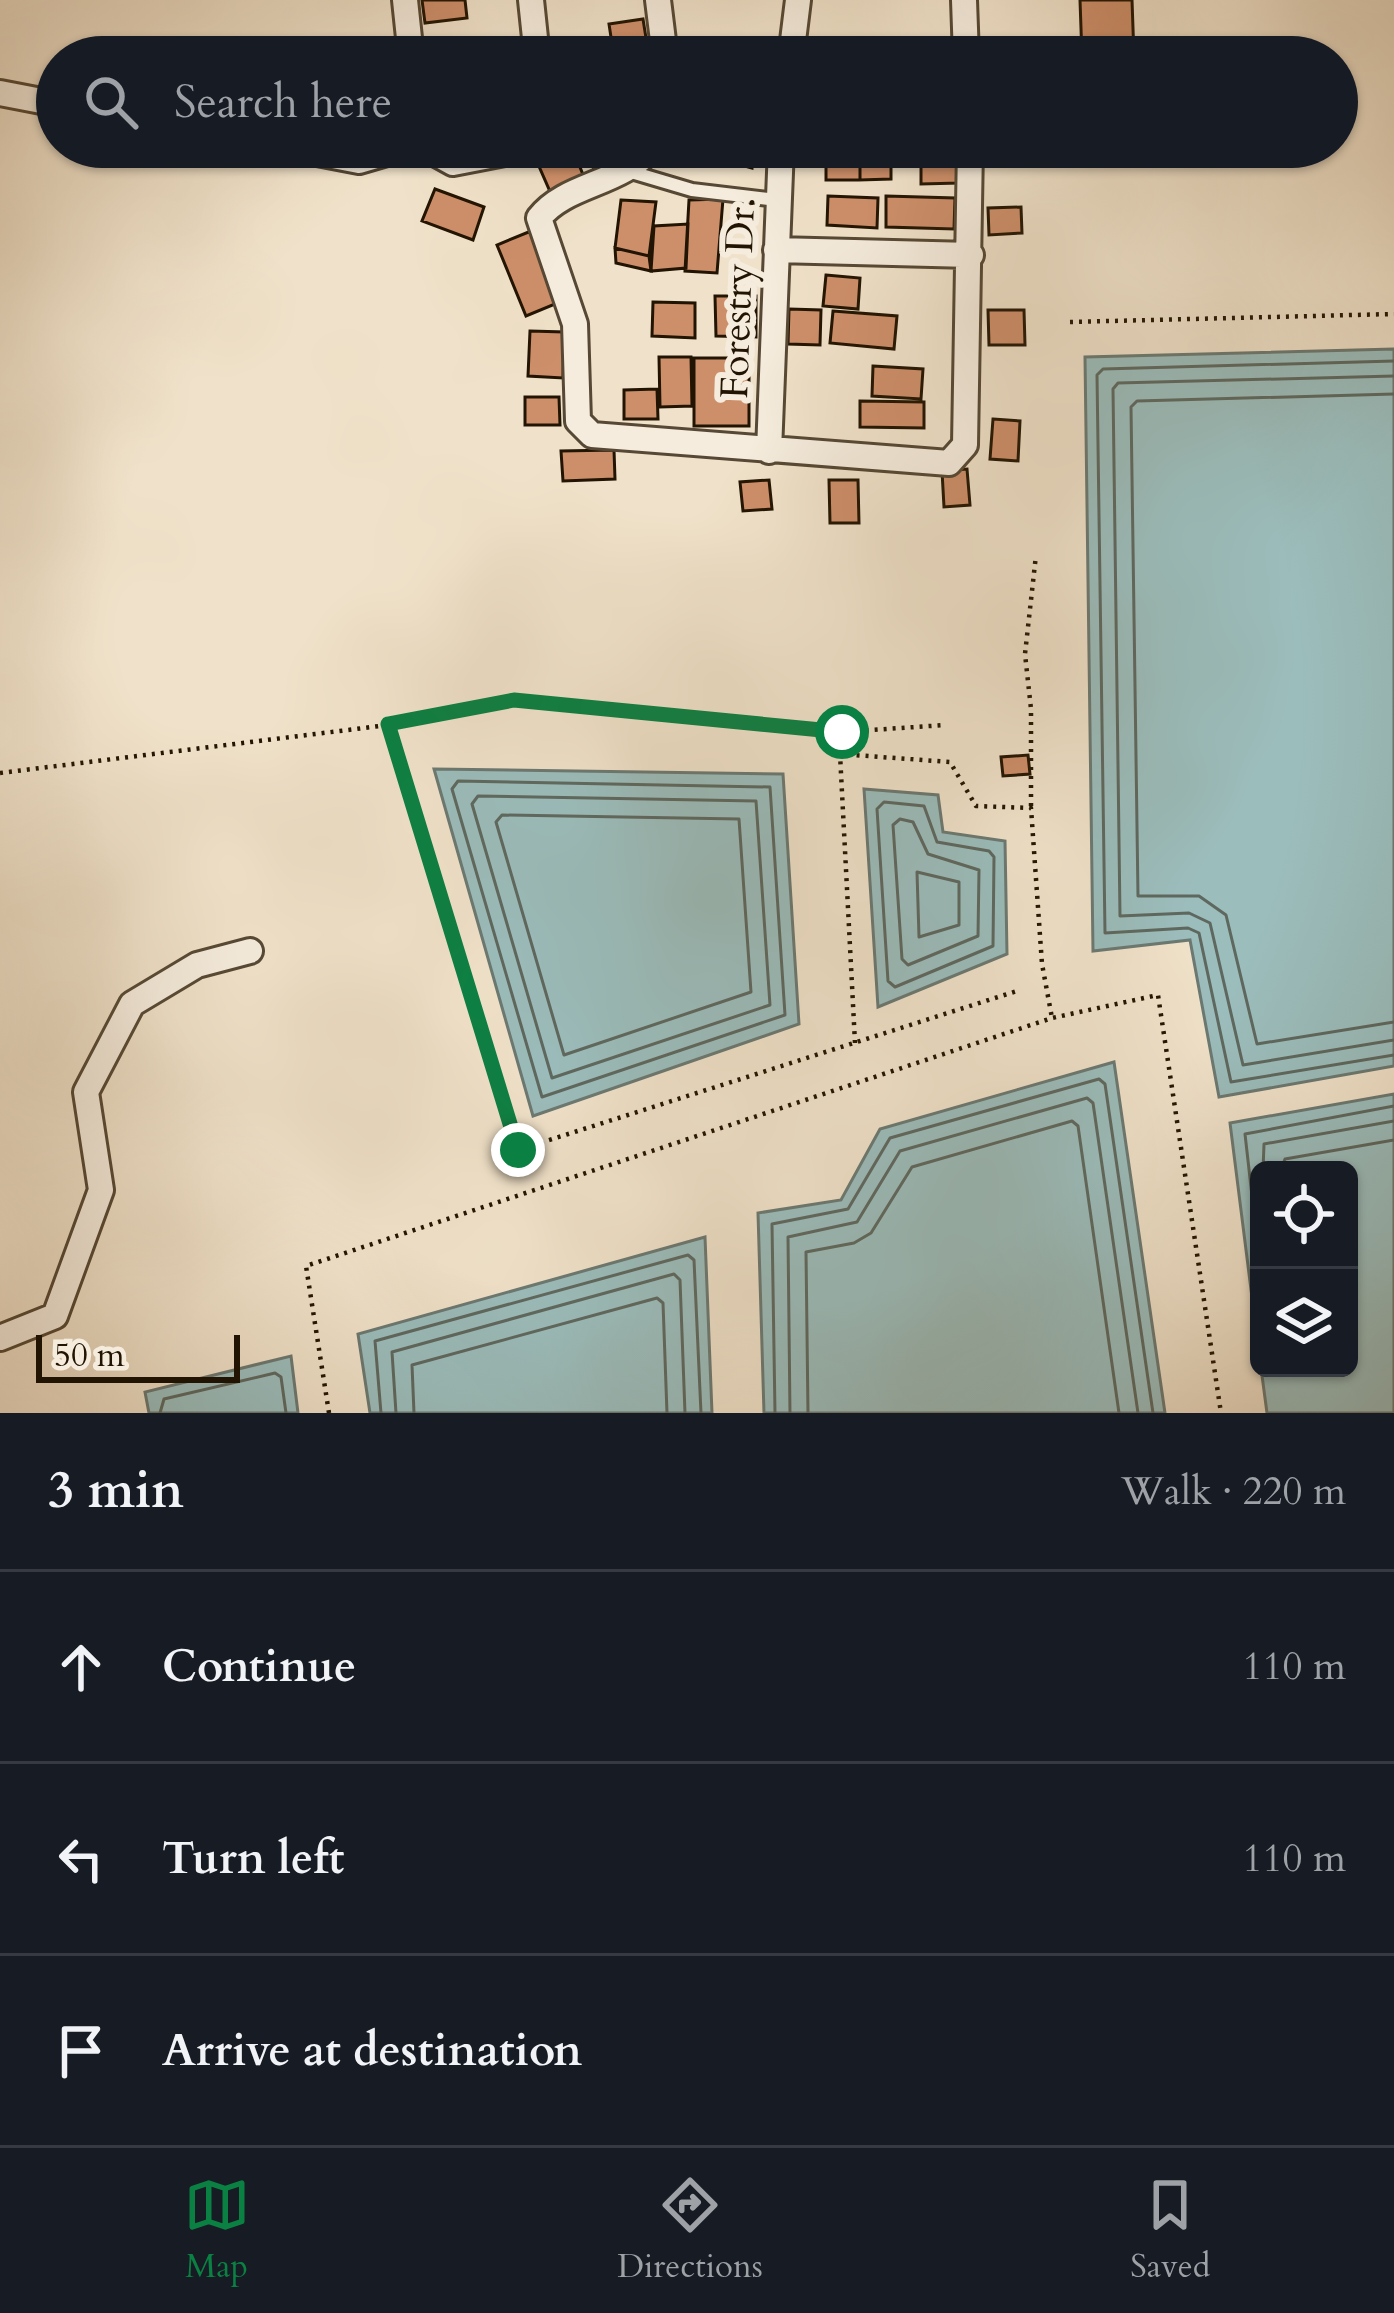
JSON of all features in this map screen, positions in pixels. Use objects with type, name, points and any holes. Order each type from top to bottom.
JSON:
[{"type":"street","points":[[404,0],[408,36]]},
{"type":"street","points":[[531,0],[535,36]]},
{"type":"street","points":[[658,0],[662,36]]},
{"type":"street","points":[[794,36],[798,0]]},
{"type":"street","points":[[964,0],[965,36]]},
{"type":"street","points":[[0,93],[36,100]]},
{"type":"street","points":[[631,168],[555,203],[539,218],[575,324],[578,421],[592,435],[949,464],[965,445],[970,168]]},
{"type":"street","name":"Forestry Dr.","points":[[769,451],[780,168]]},
{"type":"street","points":[[776,250],[971,255]]},
{"type":"street","points":[[0,1338],[55,1316],[100,1190],[86,1092],[131,1004],[196,964],[250,951]]},
{"type":"lane","points":[[628,171],[692,190],[777,200]]},
{"type":"path","points":[[1070,322],[1394,314]]},
{"type":"path","points":[[1036,554],[1024,654],[1031,710],[1031,808],[1042,964],[1052,1018]]},
{"type":"path","points":[[0,773],[388,724],[514,700],[842,732],[945,725]]},
{"type":"path","points":[[388,724],[518,1150],[1020,990]]},
{"type":"path","points":[[855,1043],[840,754],[950,762],[976,806],[1031,808]]},
{"type":"path","points":[[329,1413],[306,1266],[1052,1018],[1158,995],[1221,1413]]},
{"type":"water","points":[[1394,349],[1394,1066],[1219,1097],[1190,940],[1093,951],[1085,357]]},
{"type":"water","points":[[434,769],[783,774],[799,1024],[533,1116]]},
{"type":"water","points":[[864,789],[938,795],[943,832],[1005,841],[1007,954],[878,1007]]},
{"type":"water","points":[[1114,1062],[1165,1413],[764,1413],[758,1213],[841,1200],[880,1129]]},
{"type":"water","points":[[1394,1094],[1394,1413],[1267,1413],[1262,1377],[1358,1377],[1358,1161],[1250,1161],[1250,1282],[1230,1123]]},
{"type":"water","points":[[705,1237],[712,1413],[370,1413],[358,1334]]},
{"type":"water","points":[[291,1356],[298,1413],[149,1413],[145,1392]]},
{"type":"building","points":[[422,0],[465,0],[467,18],[425,23]]},
{"type":"building","points":[[1080,0],[1132,0],[1133,36],[1081,36]]},
{"type":"building","points":[[643,19],[646,36],[611,36],[609,24]]},
{"type":"building","points":[[540,168],[580,168],[586,182],[552,196]]},
{"type":"building","points":[[826,168],[860,168],[860,180],[826,180]]},
{"type":"building","points":[[860,168],[891,168],[891,179],[860,180]]},
{"type":"building","points":[[921,168],[959,168],[959,183],[921,184]]},
{"type":"building","points":[[435,189],[484,207],[473,240],[422,221]]},
{"type":"building","points":[[828,196],[878,198],[877,228],[827,225]]},
{"type":"building","points":[[886,196],[955,198],[954,229],[886,227]]},
{"type":"building","points":[[723,199],[717,273],[685,271],[689,200]]},
{"type":"building","points":[[621,200],[656,202],[649,256],[615,248]]},
{"type":"building","points":[[1021,207],[1022,233],[989,235],[988,208]]},
{"type":"building","points":[[688,224],[686,268],[651,271],[654,226]]},
{"type":"building","points":[[531,231],[560,302],[526,316],[497,245]]},
{"type":"building","points":[[615,248],[649,256],[651,271],[616,263]]},
{"type":"building","points":[[826,275],[860,278],[858,309],[823,306]]},
{"type":"building","points":[[715,296],[756,296],[756,337],[716,336]]},
{"type":"building","points":[[653,302],[695,303],[695,338],[652,336]]},
{"type":"building","points":[[789,309],[821,310],[820,345],[788,344]]},
{"type":"building","points":[[988,310],[1024,310],[1025,345],[989,345]]},
{"type":"building","points":[[833,311],[897,316],[894,349],[830,343]]},
{"type":"building","points":[[530,331],[564,332],[563,378],[528,376]]},
{"type":"building","points":[[659,357],[691,357],[692,406],[660,407]]},
{"type":"building","points":[[694,358],[749,358],[749,426],[694,426]]},
{"type":"building","points":[[873,366],[923,369],[921,399],[872,396]]},
{"type":"building","points":[[657,389],[658,419],[624,419],[624,390]]},
{"type":"building","points":[[525,397],[559,397],[560,425],[525,425]]},
{"type":"building","points":[[860,401],[924,402],[924,428],[860,427]]},
{"type":"building","points":[[993,419],[1020,421],[1018,461],[990,459]]},
{"type":"building","points":[[614,450],[615,479],[563,481],[561,451]]},
{"type":"building","points":[[967,469],[970,505],[944,507],[942,471]]},
{"type":"building","points":[[769,480],[772,509],[743,511],[740,482]]},
{"type":"building","points":[[829,480],[858,480],[859,523],[830,523]]},
{"type":"building","points":[[1028,755],[1030,774],[1003,776],[1001,757]]},
{"type":"route","points":[[518,1150],[388,724],[514,700],[842,732]]}]
